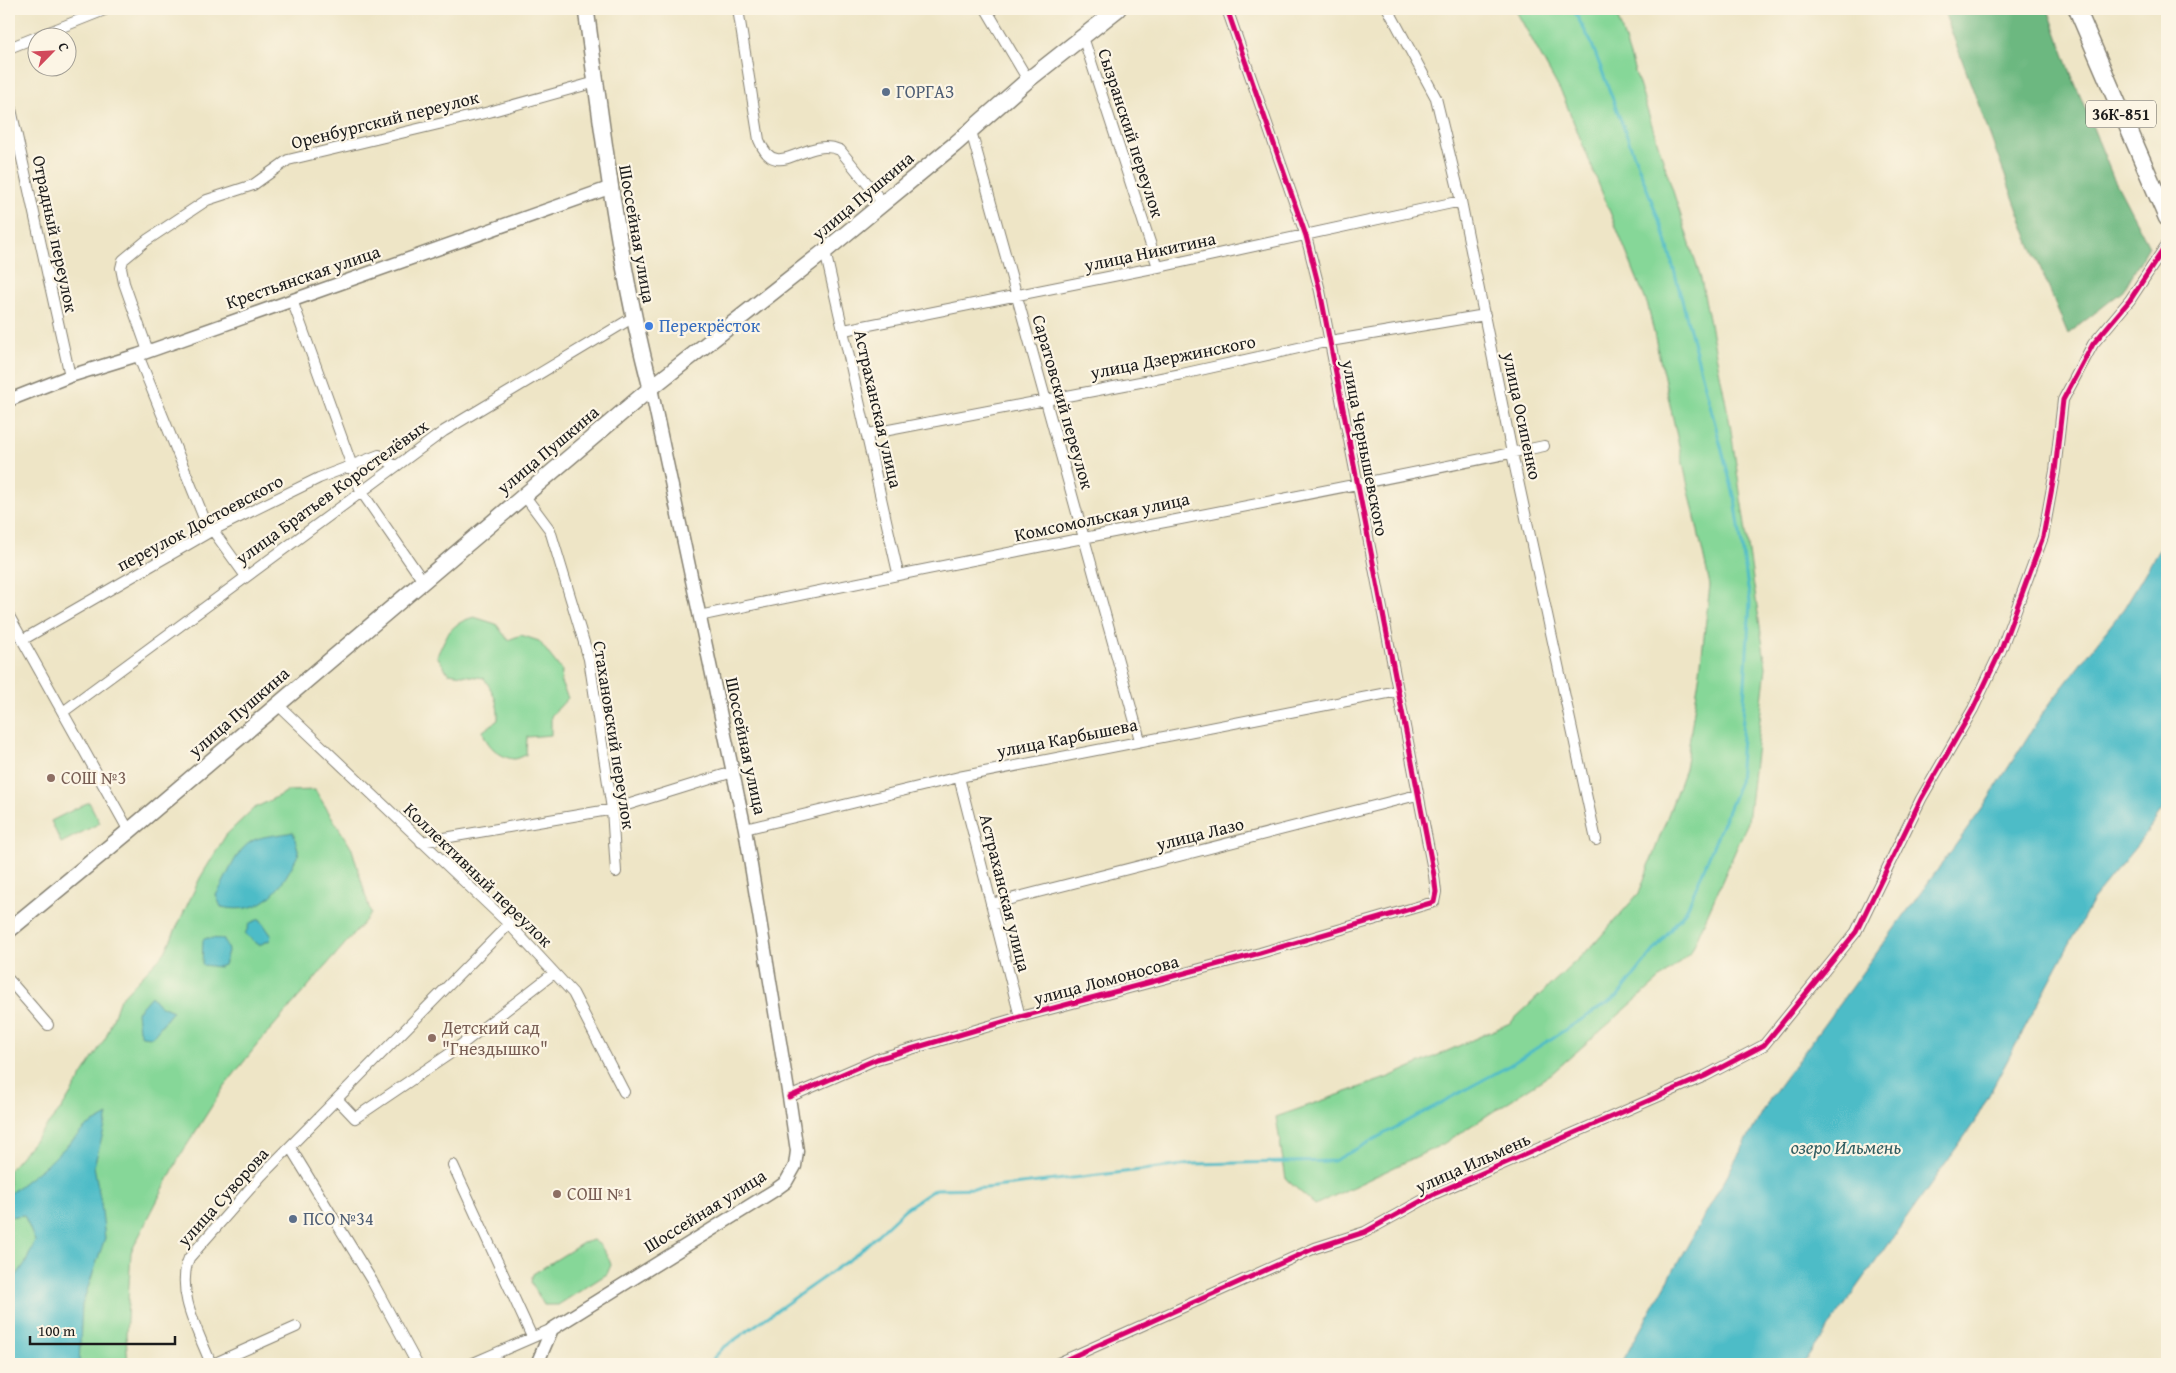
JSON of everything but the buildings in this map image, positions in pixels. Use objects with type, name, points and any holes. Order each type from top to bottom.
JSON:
[{"type":"main road","name":"Шоссейная улица","points":[[586,9],[609,188],[632,318],[650,388]]},
{"type":"main road","name":"улица Пушкина","points":[[9,930],[129,831],[650,388],[825,252],[971,131],[1028,80],[1118,9]]},
{"type":"main road","name":"36К-851","points":[[2077,9],[2167,218]]},
{"type":"street","points":[[9,48],[107,9]]},
{"type":"street","points":[[738,9],[760,140],[764,153],[773,160],[783,160],[806,150],[830,146],[840,150],[883,202]]},
{"type":"street","points":[[986,9],[1028,80]]},
{"type":"street","name":"улица Чернышевского","points":[[1227,9],[1306,236],[1320,292],[1434,875],[1436,892],[1434,902]]},
{"type":"street","name":"улица Осипенко","points":[[1388,9],[1436,98],[1461,201],[1512,453],[1596,840]]},
{"type":"street","name":"Сызранский переулок","points":[[1082,37],[1158,267]]},
{"type":"street","name":"Оренбургский переулок","points":[[143,352],[124,282],[121,268],[123,260],[147,240],[207,200],[253,185],[288,160],[489,112],[596,82]]},
{"type":"street","name":"Отрадный переулок","points":[[9,100],[70,376]]},
{"type":"street","name":"Саратовский переулок","points":[[971,131],[1140,740]]},
{"type":"street","name":"Крестьянская улица","points":[[9,400],[70,376],[609,188]]},
{"type":"street","name":"улица Никитина","points":[[844,330],[1016,297],[1306,236],[1461,201]]},
{"type":"street","name":"улица Ильмень","points":[[1056,1364],[1315,1248],[1365,1232],[1434,1194],[1706,1076],[1764,1045],[1856,932],[1921,799],[1973,709],[2001,650],[2043,537],[2055,471],[2063,400],[2093,344],[2130,300],[2167,244]]},
{"type":"street","name":"Астраханская улица","points":[[825,252],[868,434],[898,573]]},
{"type":"street","points":[[292,300],[354,466],[361,491],[423,581]]},
{"type":"street","name":"улица Дзержинского","points":[[868,434],[1045,398],[1182,374],[1330,341],[1485,315]]},
{"type":"street","name":"улица Братьев Коростелёвых","points":[[63,712],[444,431],[632,318]]},
{"type":"street","points":[[143,352],[204,518],[246,576]]},
{"type":"street","name":"Шоссейная улица","points":[[552,1329],[786,1182],[795,1166],[797,1151],[745,829],[650,388]]},
{"type":"street","name":"Комсомольская улица","points":[[699,616],[898,573],[1084,538],[1203,513],[1358,485],[1544,446]]},
{"type":"street","name":"переулок Достоевского","points":[[24,639],[213,530],[319,478],[379,455],[395,466]]},
{"type":"street","name":"Стахановский переулок","points":[[524,495],[550,530],[589,659],[612,810],[616,872]]},
{"type":"street","points":[[9,616],[24,639],[129,831]]},
{"type":"street","name":"улица Карбышева","points":[[745,829],[959,777],[1140,740],[1398,691]]},
{"type":"street","name":"Коллективный переулок","points":[[277,704],[510,924],[572,993],[624,1092]]},
{"type":"street","points":[[421,842],[612,810],[733,772]]},
{"type":"street","name":"Астраханская улица","points":[[959,777],[1020,1017]]},
{"type":"street","name":"улица Лазо","points":[[991,904],[1417,795]]},
{"type":"street","name":"улица Ломоносова","points":[[789,1097],[877,1059],[1020,1017],[1260,953],[1434,902]]},
{"type":"street","name":"улица Суворова","points":[[296,1327],[212,1364],[187,1298],[184,1286],[186,1266],[194,1252],[290,1146],[510,924]]},
{"type":"street","points":[[337,1099],[355,1118],[448,1056],[554,973]]},
{"type":"street","points":[[9,980],[48,1025]]},
{"type":"street","points":[[290,1146],[372,1281],[417,1364]]},
{"type":"street","points":[[453,1165],[532,1337]]},
{"type":"street","points":[[471,1364],[552,1329]]},
{"type":"street","points":[[537,1364],[552,1329]]},
{"type":"green space","points":[[1515,9],[1615,9],[1701,279],[1730,424],[1766,667],[1748,822],[1691,952],[1551,1074],[1443,1144],[1315,1205],[1286,1179],[1276,1117],[1389,1077],[1510,1023],[1594,944],[1639,893],[1685,769],[1700,671],[1710,585],[1648,306],[1563,96]]},
{"type":"green space","points":[[1943,9],[2048,9],[2072,76],[2113,177],[2149,246],[2123,291],[2068,334],[2030,243]]},
{"type":"green space","points":[[474,617],[496,624],[508,640],[521,635],[539,641],[562,671],[561,683],[568,698],[551,716],[551,735],[527,737],[526,755],[517,759],[509,758],[494,750],[484,736],[483,731],[498,720],[498,714],[495,698],[484,678],[448,673],[437,656],[450,631],[460,623]]},
{"type":"green space","points":[[315,790],[352,849],[371,914],[257,1045],[224,1087],[180,1156],[131,1252],[126,1335],[128,1364],[9,1364],[9,1170],[62,1108],[106,1037],[120,999],[165,952],[200,878],[226,835],[253,809],[288,791]]},
{"type":"green space","points":[[89,802],[100,823],[61,843],[51,821]]},
{"type":"green space","points":[[593,1240],[600,1245],[609,1259],[611,1265],[607,1274],[558,1305],[544,1305],[531,1282],[533,1274],[583,1243]]},
{"type":"water","name":"озеро Ильмень","points":[[2167,536],[2167,803],[2143,838],[2094,898],[1974,1123],[1803,1364],[1621,1364],[1771,1097],[1982,809],[2044,711],[2124,608]]},
{"type":"water","points":[[293,832],[299,853],[285,878],[270,897],[250,907],[236,909],[221,907],[216,895],[232,865],[247,844],[259,838]]},
{"type":"water","points":[[260,919],[271,935],[270,940],[259,945],[245,934],[250,923]]},
{"type":"water","points":[[207,938],[224,939],[228,951],[224,965],[219,967],[202,965],[203,940]]},
{"type":"water","points":[[151,996],[159,1005],[173,1011],[152,1037],[142,1036],[139,1030],[137,1012]]},
{"type":"water","points":[[108,1115],[94,1166],[105,1238],[82,1305],[79,1364],[9,1364],[9,1303],[12,1301],[10,1285],[26,1262],[35,1241],[24,1215],[9,1217],[9,1194],[50,1162],[86,1127]]},
{"type":"waterway","points":[[708,1364],[723,1348],[857,1254],[905,1209],[935,1189],[986,1188],[1193,1164],[1334,1161],[1505,1068],[1617,997],[1687,909],[1739,784],[1750,602],[1735,499],[1665,236],[1591,42],[1573,9]]},
{"type":"cycle path","points":[[789,1097],[877,1059],[1020,1017],[1260,953],[1434,902],[1436,892],[1434,875],[1320,291],[1306,236],[1227,9]]},
{"type":"cycle path","points":[[1056,1364],[1315,1248],[1365,1232],[1434,1194],[1705,1076],[1764,1045],[1856,932],[1921,799],[1973,709],[2001,650],[2043,537],[2055,471],[2063,400],[2093,344],[2130,300],[2167,244]]},
{"type":"place","name":"ГОРГАЗ","points":[[886,92]]},
{"type":"place","name":"Перекрёсток","points":[[649,326]]},
{"type":"place","name":"СОШ №3","points":[[51,778]]},
{"type":"place","name":"Детский сад \"Гнездышко\"","points":[[432,1038]]},
{"type":"place","name":"СОШ №1","points":[[557,1194]]},
{"type":"place","name":"ПСО №34","points":[[293,1219]]}]
